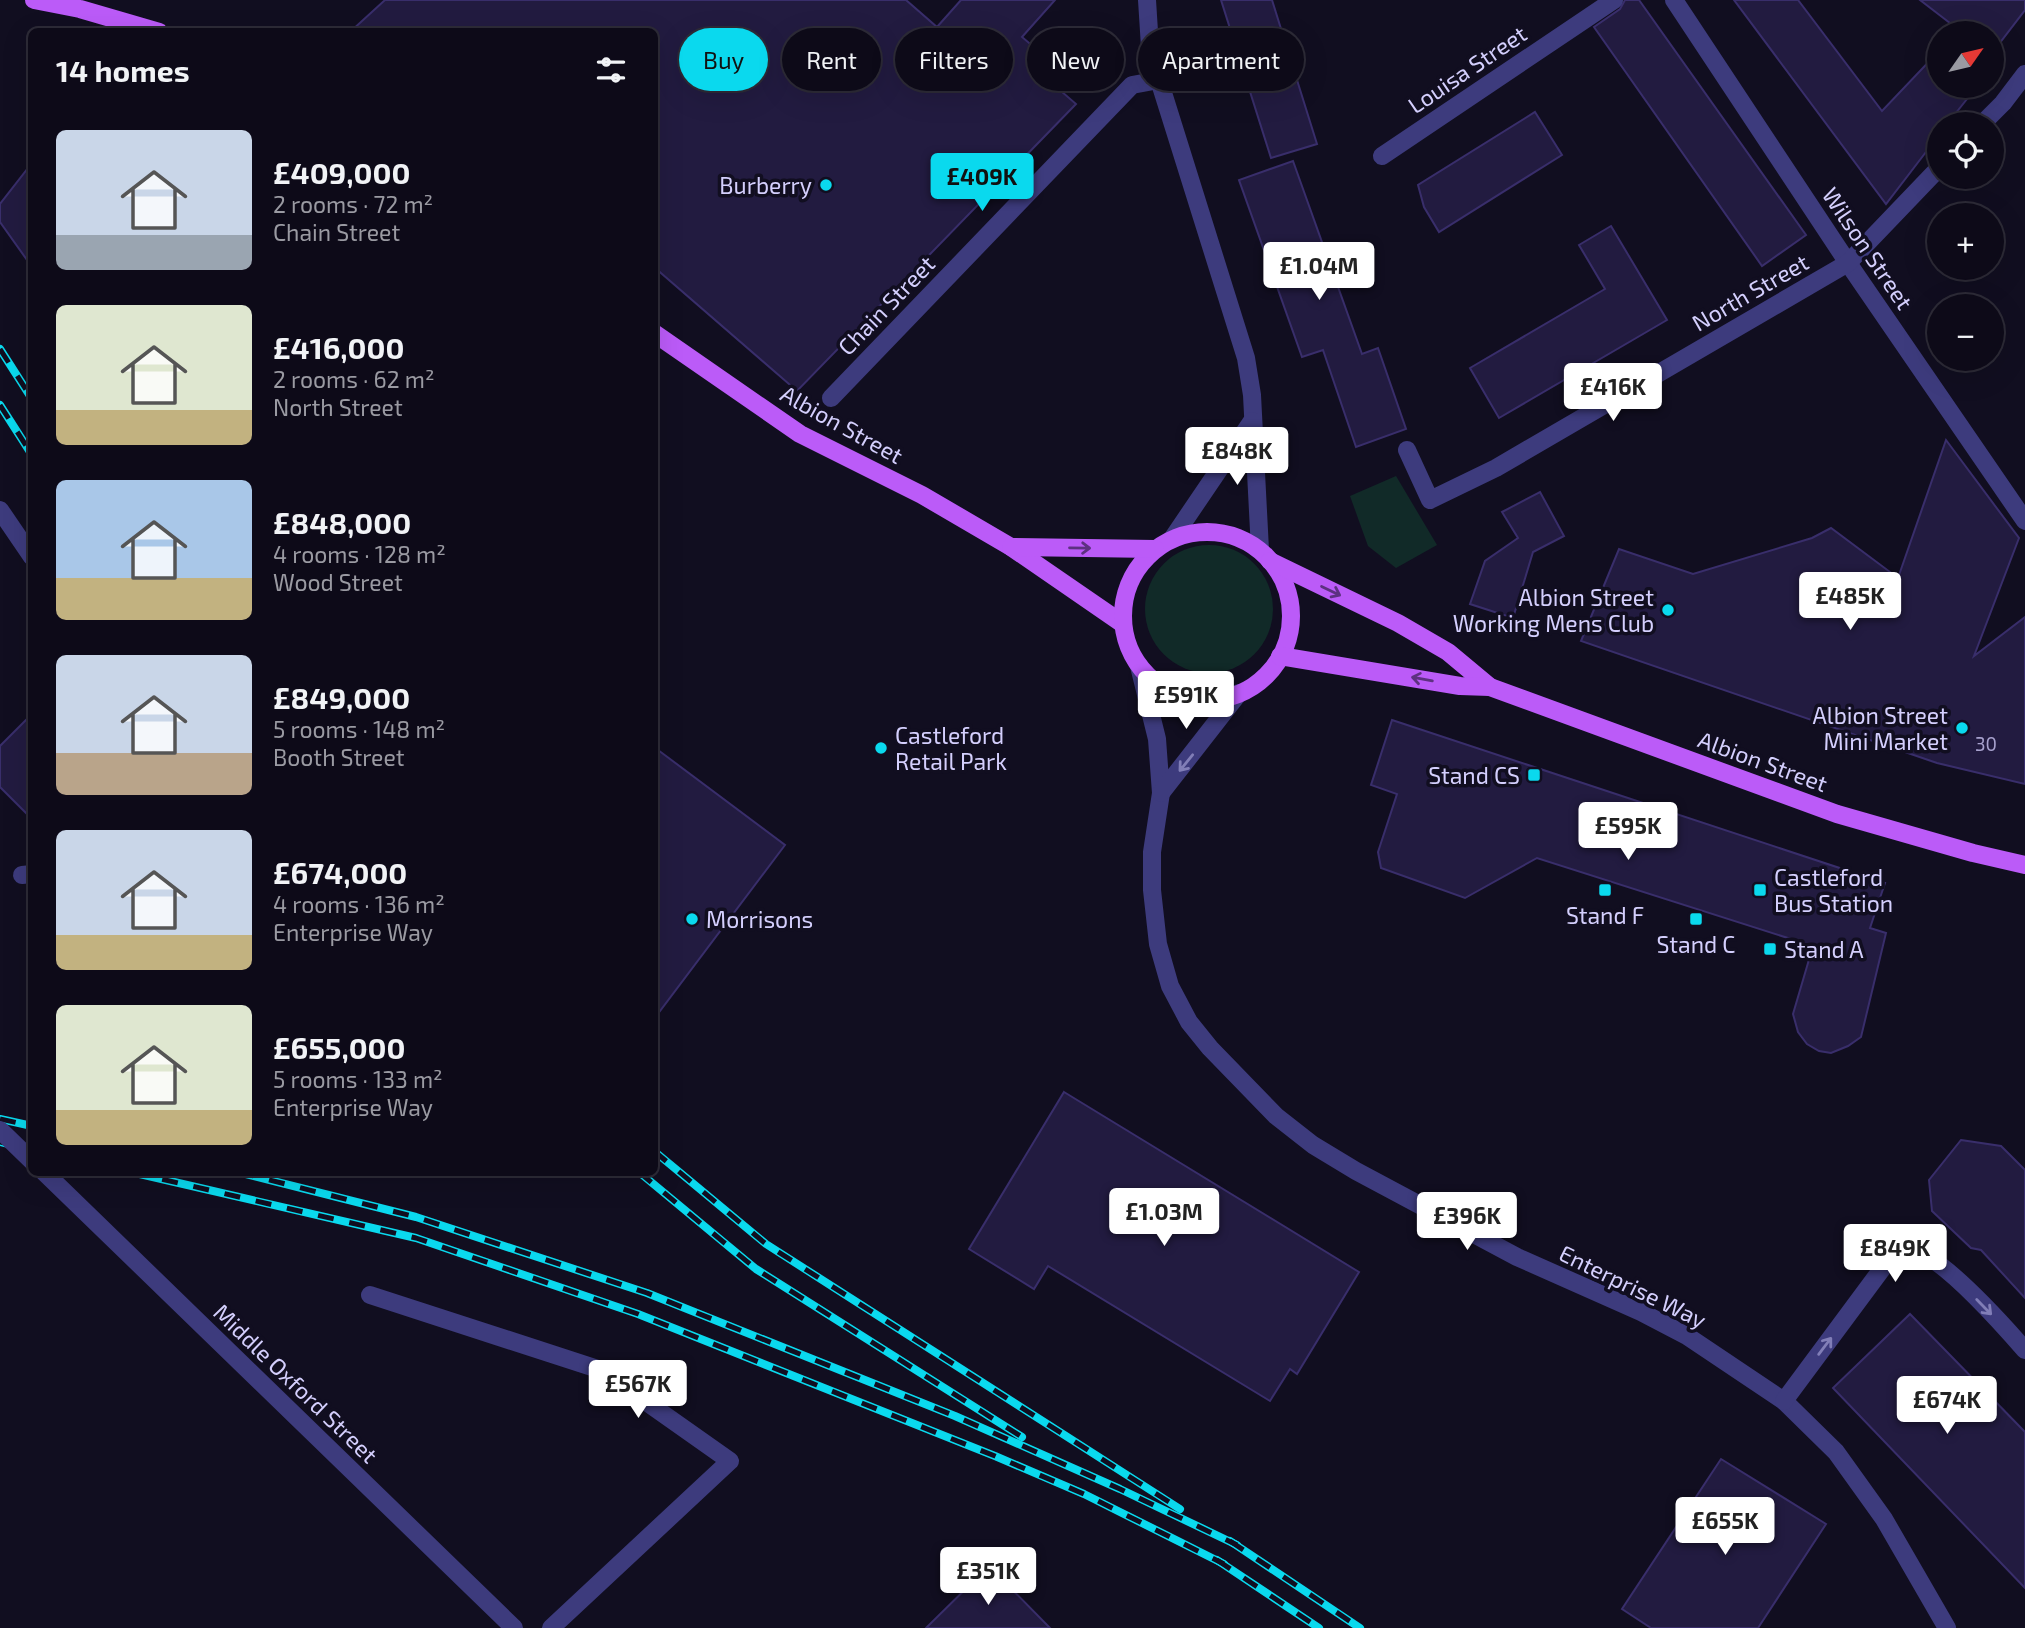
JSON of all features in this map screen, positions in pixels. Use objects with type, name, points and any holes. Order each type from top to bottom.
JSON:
[{"type":"main road","points":[[34,0],[79,9],[145,28]]},
{"type":"main road","name":"Albion Street","points":[[658,336],[800,434],[922,495],[1012,547],[1123,624]]},
{"type":"main road","points":[[1194,532],[1217,532],[1240,539],[1265,556],[1278,570],[1289,595],[1290,622],[1284,649],[1270,671],[1250,688],[1226,698],[1199,699],[1174,693],[1154,682],[1139,666],[1128,646],[1123,624],[1125,596],[1136,570],[1155,549],[1172,539],[1194,532]]},
{"type":"main road","points":[[1012,547],[1155,549]]},
{"type":"main road","name":"Albion Street","points":[[1265,556],[1398,623],[1448,652],[1490,687]]},
{"type":"main road","name":"Albion Street","points":[[1280,656],[1460,686],[1490,687],[1837,814],[2025,865]]},
{"type":"street","points":[[1147,0],[1149,28]]},
{"type":"street","name":"Louisa Street","points":[[1382,156],[1614,0]]},
{"type":"street","name":"Wilson Street","points":[[1674,0],[1848,263],[2025,521]]},
{"type":"street","points":[[1994,112],[2025,74]]},
{"type":"street","name":"Chain Street","points":[[831,398],[1132,85],[1138,84]]},
{"type":"street","points":[[1163,91],[1247,358],[1265,556]]},
{"type":"street","points":[[1848,263],[1927,181]]},
{"type":"street","name":"North Street","points":[[1407,450],[1430,500],[1496,468],[1848,263]]},
{"type":"street","points":[[1172,539],[1252,421]]},
{"type":"street","points":[[0,510],[28,551]]},
{"type":"street","name":"Enterprise Way","points":[[1139,666],[1157,738],[1161,793],[1152,852],[1152,890],[1158,944],[1170,986],[1189,1022],[1210,1048],[1276,1116],[1313,1144],[1356,1171],[1506,1251],[1641,1312],[1687,1336],[1784,1401],[1836,1452],[1884,1519],[1947,1628]]},
{"type":"street","name":"Enterprise Way","points":[[1161,793],[1239,693]]},
{"type":"street","points":[[0,1130],[28,1157]]},
{"type":"street","name":"Middle Oxford Street","points":[[48,1176],[514,1628]]},
{"type":"street","points":[[1784,1401],[1893,1254],[1908,1249],[1932,1258],[1963,1285],[2025,1350]]},
{"type":"street","points":[[370,1295],[601,1370],[730,1461],[551,1628]]},
{"type":"green space","points":[[1396,476],[1437,545],[1396,568],[1368,546],[1350,496]]},
{"type":"green space","points":[[1209,545],[1233,550],[1254,564],[1268,585],[1273,609],[1268,633],[1254,654],[1233,668],[1209,673],[1185,668],[1164,654],[1150,633],[1145,609],[1150,585],[1164,564],[1185,550]]},
{"type":"building","name":"Burberry","points":[[385,0],[906,0],[937,27],[961,0],[1055,0],[1030,28],[1027,28],[1022,37],[1027,41],[1027,91],[1061,91],[1076,104],[797,391],[658,270],[658,28],[354,28]]},
{"type":"building","points":[[1221,0],[1272,0],[1281,28],[1230,28]]},
{"type":"building","points":[[1625,0],[1639,0],[1806,235],[1762,266],[1594,27],[1620,9]]},
{"type":"building","points":[[1734,0],[1798,0],[1882,111],[1927,64],[1927,98],[1967,99],[1957,112],[1927,112],[1927,151],[1886,204]]},
{"type":"building","points":[[1920,0],[2025,0],[2025,10],[2004,37],[2004,21],[1947,21]]},
{"type":"building","points":[[1250,91],[1300,91],[1317,144],[1271,158]]},
{"type":"building","points":[[1535,112],[1562,155],[1439,232],[1424,207],[1418,185]]},
{"type":"building","points":[[1293,161],[1362,354],[1378,348],[1406,429],[1356,447],[1323,350],[1302,357],[1239,180]]},
{"type":"building","points":[[28,168],[28,261],[0,222],[0,204]]},
{"type":"building","points":[[1611,226],[1667,320],[1499,418],[1470,368],[1605,289],[1579,245]]},
{"type":"building","points":[[1946,440],[2019,538],[1974,656],[2025,617],[2025,784],[1937,763],[1581,641],[1619,549],[1693,574],[1812,538],[1831,528],[1898,578]]},
{"type":"building","points":[[1540,492],[1564,536],[1533,552],[1513,618],[1470,604],[1485,561],[1518,538],[1502,512]]},
{"type":"building","points":[[28,718],[28,815],[0,787],[0,746]]},
{"type":"building","name":"Castleford Bus Station","points":[[1392,720],[1885,883],[1870,928],[1886,933],[1861,1037],[1831,1053],[1819,1051],[1807,1044],[1798,1032],[1793,1014],[1813,946],[1537,858],[1465,898],[1381,868],[1378,852],[1397,794],[1371,785]]},
{"type":"building","name":"Morrisons","points":[[658,750],[785,845],[658,1014]]},
{"type":"building","points":[[1064,1092],[1359,1272],[1297,1374],[1290,1369],[1270,1401],[1048,1266],[1034,1289],[969,1249]]},
{"type":"building","points":[[1961,1140],[2001,1146],[2025,1170],[2025,1298],[1981,1250],[1971,1248],[1932,1211],[1929,1180]]},
{"type":"building","points":[[1910,1314],[2025,1432],[2025,1588],[1833,1388]]},
{"type":"building","points":[[1721,1459],[1826,1524],[1758,1628],[1651,1628],[1622,1609]]},
{"type":"building","points":[[989,1566],[1050,1628],[926,1628]]},
{"type":"railway","points":[[0,349],[28,393]]},
{"type":"railway","points":[[0,405],[28,449]]},
{"type":"railway","points":[[0,1119],[28,1125]]},
{"type":"railway","points":[[0,1142],[28,1149]]},
{"type":"railway","points":[[658,1154],[766,1244],[1180,1509]]},
{"type":"railway","points":[[148,1176],[416,1238],[638,1314],[995,1456],[1084,1494],[1224,1564]]},
{"type":"railway","points":[[254,1176],[416,1217],[647,1293],[955,1416],[1120,1489],[1237,1545]]},
{"type":"railway","points":[[644,1176],[756,1269],[1022,1437]]},
{"type":"railway","points":[[1230,1541],[1360,1628]]},
{"type":"railway","points":[[1217,1560],[1319,1628]]},
{"type":"place","name":"Burberry","points":[[826,185]]},
{"type":"place","name":"Albion Street Working Mens Club","points":[[1668,610]]},
{"type":"place","name":"Albion Street Mini Market","points":[[1962,728]]},
{"type":"place","name":"Castleford Retail Park","points":[[881,748]]},
{"type":"place","name":"Stand CS","points":[[1534,775]]},
{"type":"place","name":"Stand F","points":[[1605,890]]},
{"type":"place","name":"Castleford Bus Station","points":[[1760,890]]},
{"type":"place","name":"Morrisons","points":[[692,919]]},
{"type":"place","name":"Stand C","points":[[1696,919]]},
{"type":"place","name":"Stand A","points":[[1770,949]]}]
